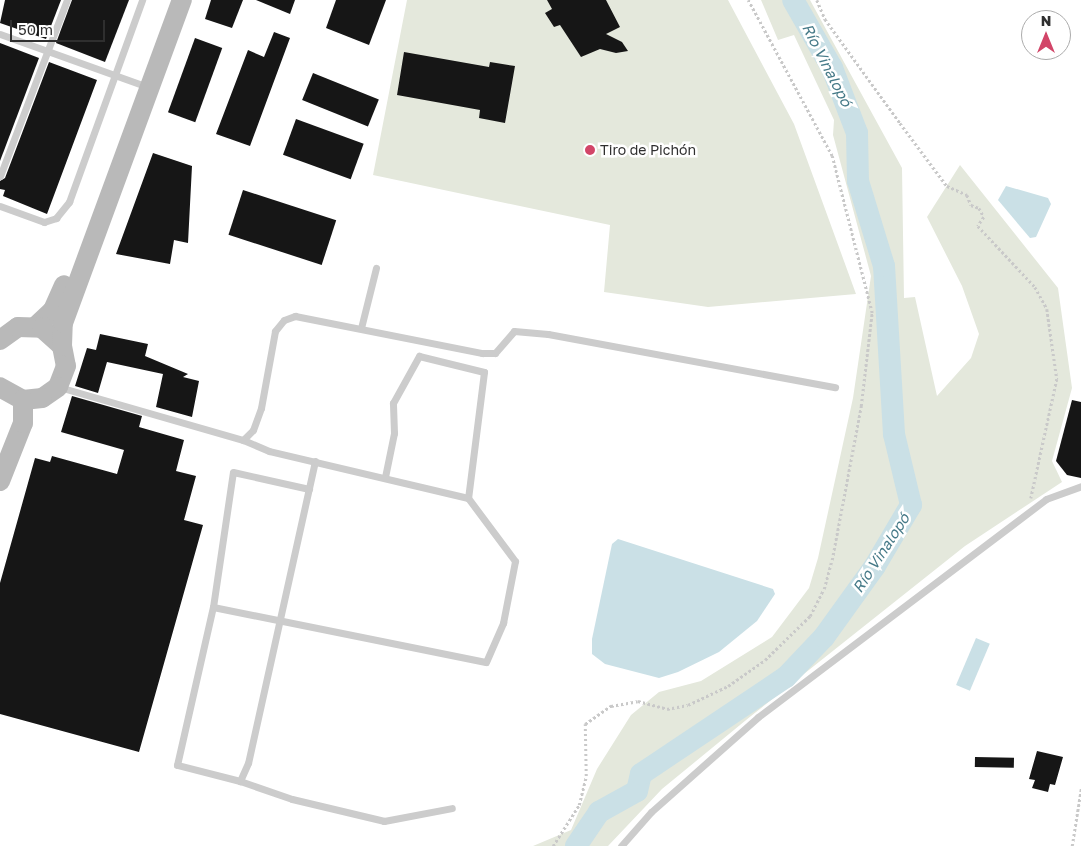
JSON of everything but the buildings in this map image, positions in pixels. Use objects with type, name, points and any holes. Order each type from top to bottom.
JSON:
[{"type":"main road","points":[[36,326],[53,310],[61,293],[171,0]]},
{"type":"main road","points":[[0,387],[23,400],[42,398],[58,387],[66,366],[62,346],[63,323],[182,0]]},
{"type":"main road","points":[[0,340],[18,327],[36,326],[51,333],[62,346]]},
{"type":"main road","points":[[0,481],[23,423],[23,400]]},
{"type":"lane","points":[[0,176],[67,0]]},
{"type":"lane","points":[[0,206],[44,222],[56,218],[69,202],[142,0]]},
{"type":"lane","points":[[0,34],[140,84]]},
{"type":"lane","points":[[361,328],[376,268]]},
{"type":"lane","points":[[243,440],[254,430],[275,331],[284,320],[295,316],[482,353],[495,353],[514,331],[548,334],[835,387]]},
{"type":"lane","points":[[385,477],[394,433],[393,403],[420,356],[484,372],[468,498]]},
{"type":"lane","points":[[58,387],[243,440],[269,451],[468,498],[516,561],[503,622],[486,662],[213,607]]},
{"type":"lane","points":[[240,781],[248,763],[316,461]]},
{"type":"lane","points":[[309,489],[233,472],[213,607],[177,765],[240,781],[292,799],[384,821],[452,808]]},
{"type":"lane","points":[[621,846],[651,812],[758,717],[1046,499],[1081,486]]},
{"type":"path","points":[[817,0],[826,19],[946,186],[967,195],[971,205],[979,208],[984,216],[978,226],[1035,287],[1047,309],[1057,379],[1028,512]]},
{"type":"path","points":[[553,846],[579,805],[586,776],[582,737],[585,724],[611,706],[638,701]]},
{"type":"path","points":[[1072,846],[1081,790]]},
{"type":"shaded area","name":"Tiro de Pichón","points":[[407,0],[728,0],[794,124],[856,294],[708,307],[604,292],[610,225],[373,175]]},
{"type":"shaded area","points":[[761,0],[810,0],[902,168],[904,298],[915,297],[937,396],[971,358],[979,334],[962,286],[927,217],[960,165],[1058,288],[1072,388],[1052,461],[1062,482],[965,546],[751,716],[662,789],[608,846],[533,846],[571,830],[597,769],[631,715],[659,692],[701,681],[772,637],[809,588],[818,558],[853,398],[871,276],[833,135],[834,120],[794,35],[778,40]]},
{"type":"water","points":[[1006,186],[1048,198],[1051,204],[1036,237],[1030,238],[998,200]]},
{"type":"water","points":[[618,539],[773,589],[775,594],[757,621],[719,652],[678,672],[659,678],[605,664],[592,654],[592,639],[612,544]]},
{"type":"water","points":[[976,638],[990,644],[970,691],[956,685]]},
{"type":"waterway","name":"Río Vinalopó","points":[[576,846],[599,812],[637,791],[641,774],[786,677],[824,637],[875,566],[911,505],[894,434],[884,266],[858,181],[857,133],[832,68],[793,0]]},
{"type":"place","name":"Tiro de Pichón","points":[[590,150]]}]
